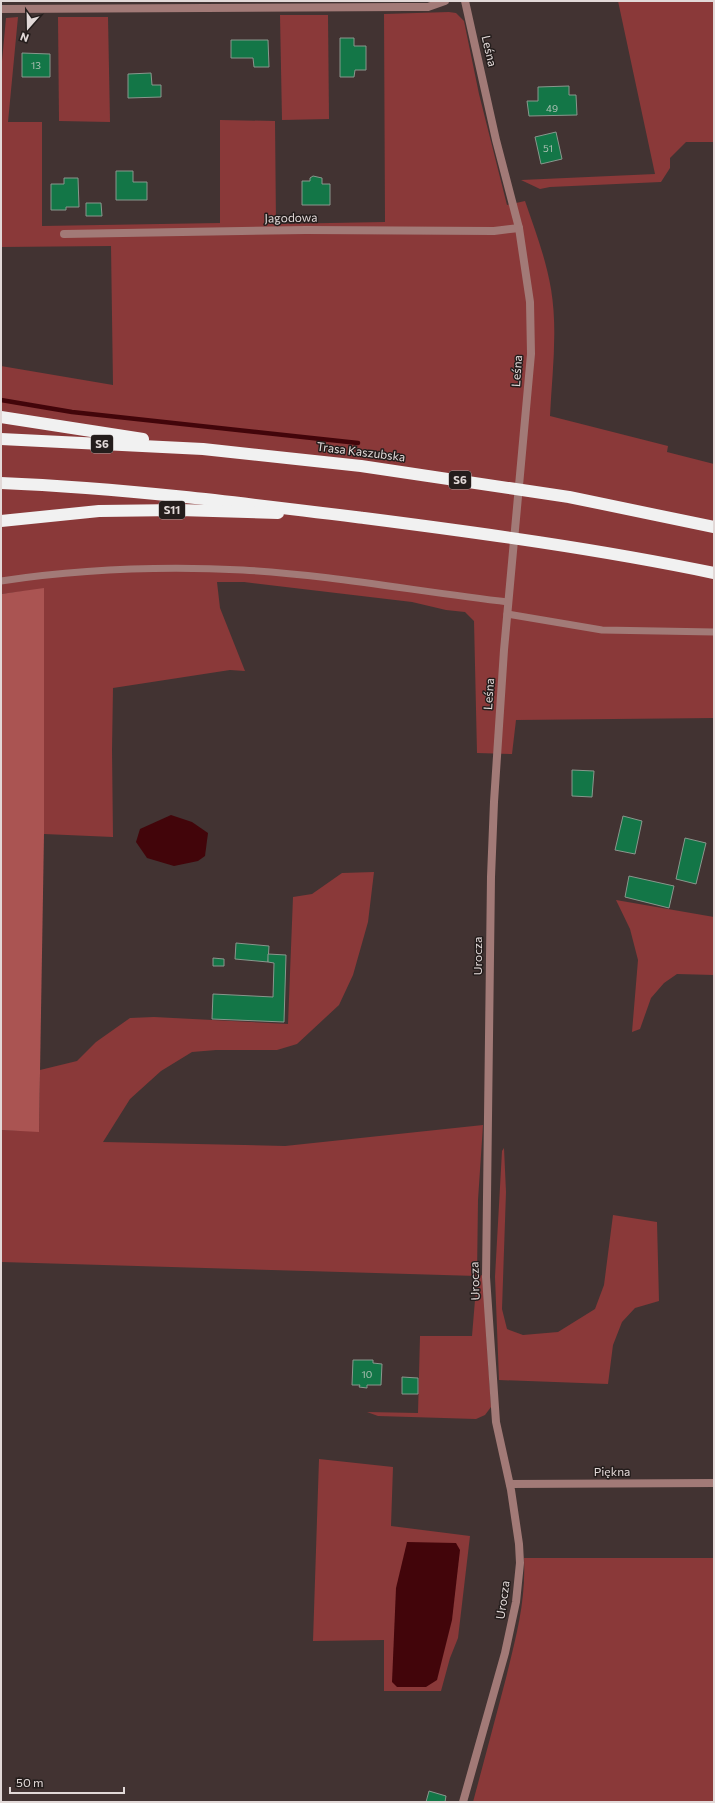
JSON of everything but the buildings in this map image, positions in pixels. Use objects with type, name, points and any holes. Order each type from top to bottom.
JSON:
[{"type":"highway","points":[[1,416],[204,448]]},
{"type":"highway","name":"Trasa Kaszubska","points":[[1,438],[204,448],[360,466],[452,478],[569,497],[714,527]]},
{"type":"highway","points":[[1,483],[129,491],[258,504],[585,549],[714,573]]},
{"type":"highway","name":"S11","points":[[1,521],[99,511],[139,510],[335,514]]},
{"type":"street","points":[[1,9],[428,7],[445,1]]},
{"type":"street","name":"Leśna","points":[[465,1],[496,140],[519,228],[530,302],[530,381],[521,455],[508,602],[498,749]]},
{"type":"street","name":"Jagodowa","points":[[64,234],[306,230],[494,231],[519,228]]},
{"type":"street","name":"Urocza","points":[[463,1802],[506,1653],[516,1602],[520,1563],[519,1544],[510,1484],[496,1422],[486,1277],[491,877],[498,749]]},
{"type":"street","name":"Piękna","points":[[510,1484],[714,1483]]},
{"type":"lane","points":[[1,581],[74,572],[129,569],[244,570],[421,590],[508,602]]},
{"type":"lane","points":[[507,614],[602,630],[714,632]]},
{"type":"shaded area","points":[[618,1],[714,1],[714,142],[686,142],[670,158],[670,168],[661,182],[550,187],[540,189],[521,180],[655,174]]},
{"type":"shaded area","points":[[456,13],[464,21],[479,94],[507,205],[525,201],[546,267],[551,289],[554,321],[554,352],[550,416],[668,446],[667,452],[714,464],[714,718],[516,720],[512,754],[477,753],[474,621],[465,612],[446,610],[412,602],[244,582],[217,582],[220,608],[245,671],[230,670],[113,688],[113,837],[44,834],[44,589],[1,594],[1,366],[113,385],[111,246],[1,247],[1,72],[6,18],[18,17],[8,122],[42,122],[42,226],[220,223],[220,120],[275,121],[276,224],[385,222],[384,14]]},
{"type":"shaded area","points":[[280,15],[328,15],[329,119],[282,120]]},
{"type":"shaded area","points":[[58,17],[108,17],[110,122],[59,121]]},
{"type":"shaded area","points":[[44,588],[44,834],[39,1132],[1,1130],[1,594]]},
{"type":"shaded area","points":[[171,815],[192,822],[208,833],[205,856],[198,861],[174,866],[147,858],[136,842],[140,829]]},
{"type":"shaded area","points":[[374,872],[368,922],[353,975],[339,1005],[297,1044],[277,1050],[216,1050],[192,1052],[161,1071],[130,1099],[103,1142],[285,1146],[483,1125],[478,1200],[477,1276],[1,1262],[1,1130],[39,1131],[40,1070],[77,1061],[96,1042],[130,1018],[154,1017],[288,1024],[293,897],[312,894],[342,873]]},
{"type":"shaded area","points":[[616,900],[714,917],[714,975],[677,974],[664,983],[651,998],[640,1029],[632,1032],[638,960],[630,929]]},
{"type":"shaded area","points":[[504,1148],[506,1192],[502,1309],[507,1329],[523,1335],[558,1332],[595,1309],[604,1285],[613,1215],[657,1222],[659,1301],[635,1308],[622,1322],[613,1345],[608,1384],[499,1380],[495,1277],[502,1151]]},
{"type":"shaded area","points":[[483,1275],[491,1407],[485,1415],[476,1419],[378,1416],[367,1412],[418,1413],[420,1336],[472,1336],[477,1276]]},
{"type":"shaded area","points":[[319,1459],[393,1467],[391,1526],[470,1536],[458,1638],[450,1658],[441,1691],[384,1691],[384,1640],[313,1641]]},
{"type":"shaded area","points":[[407,1542],[456,1543],[460,1550],[452,1620],[437,1680],[426,1687],[397,1687],[392,1682],[396,1588]]},
{"type":"shaded area","points":[[524,1558],[714,1558],[714,1802],[473,1802],[517,1634],[522,1604]]},
{"type":"waterway","points":[[1,400],[72,412],[358,443]]}]
